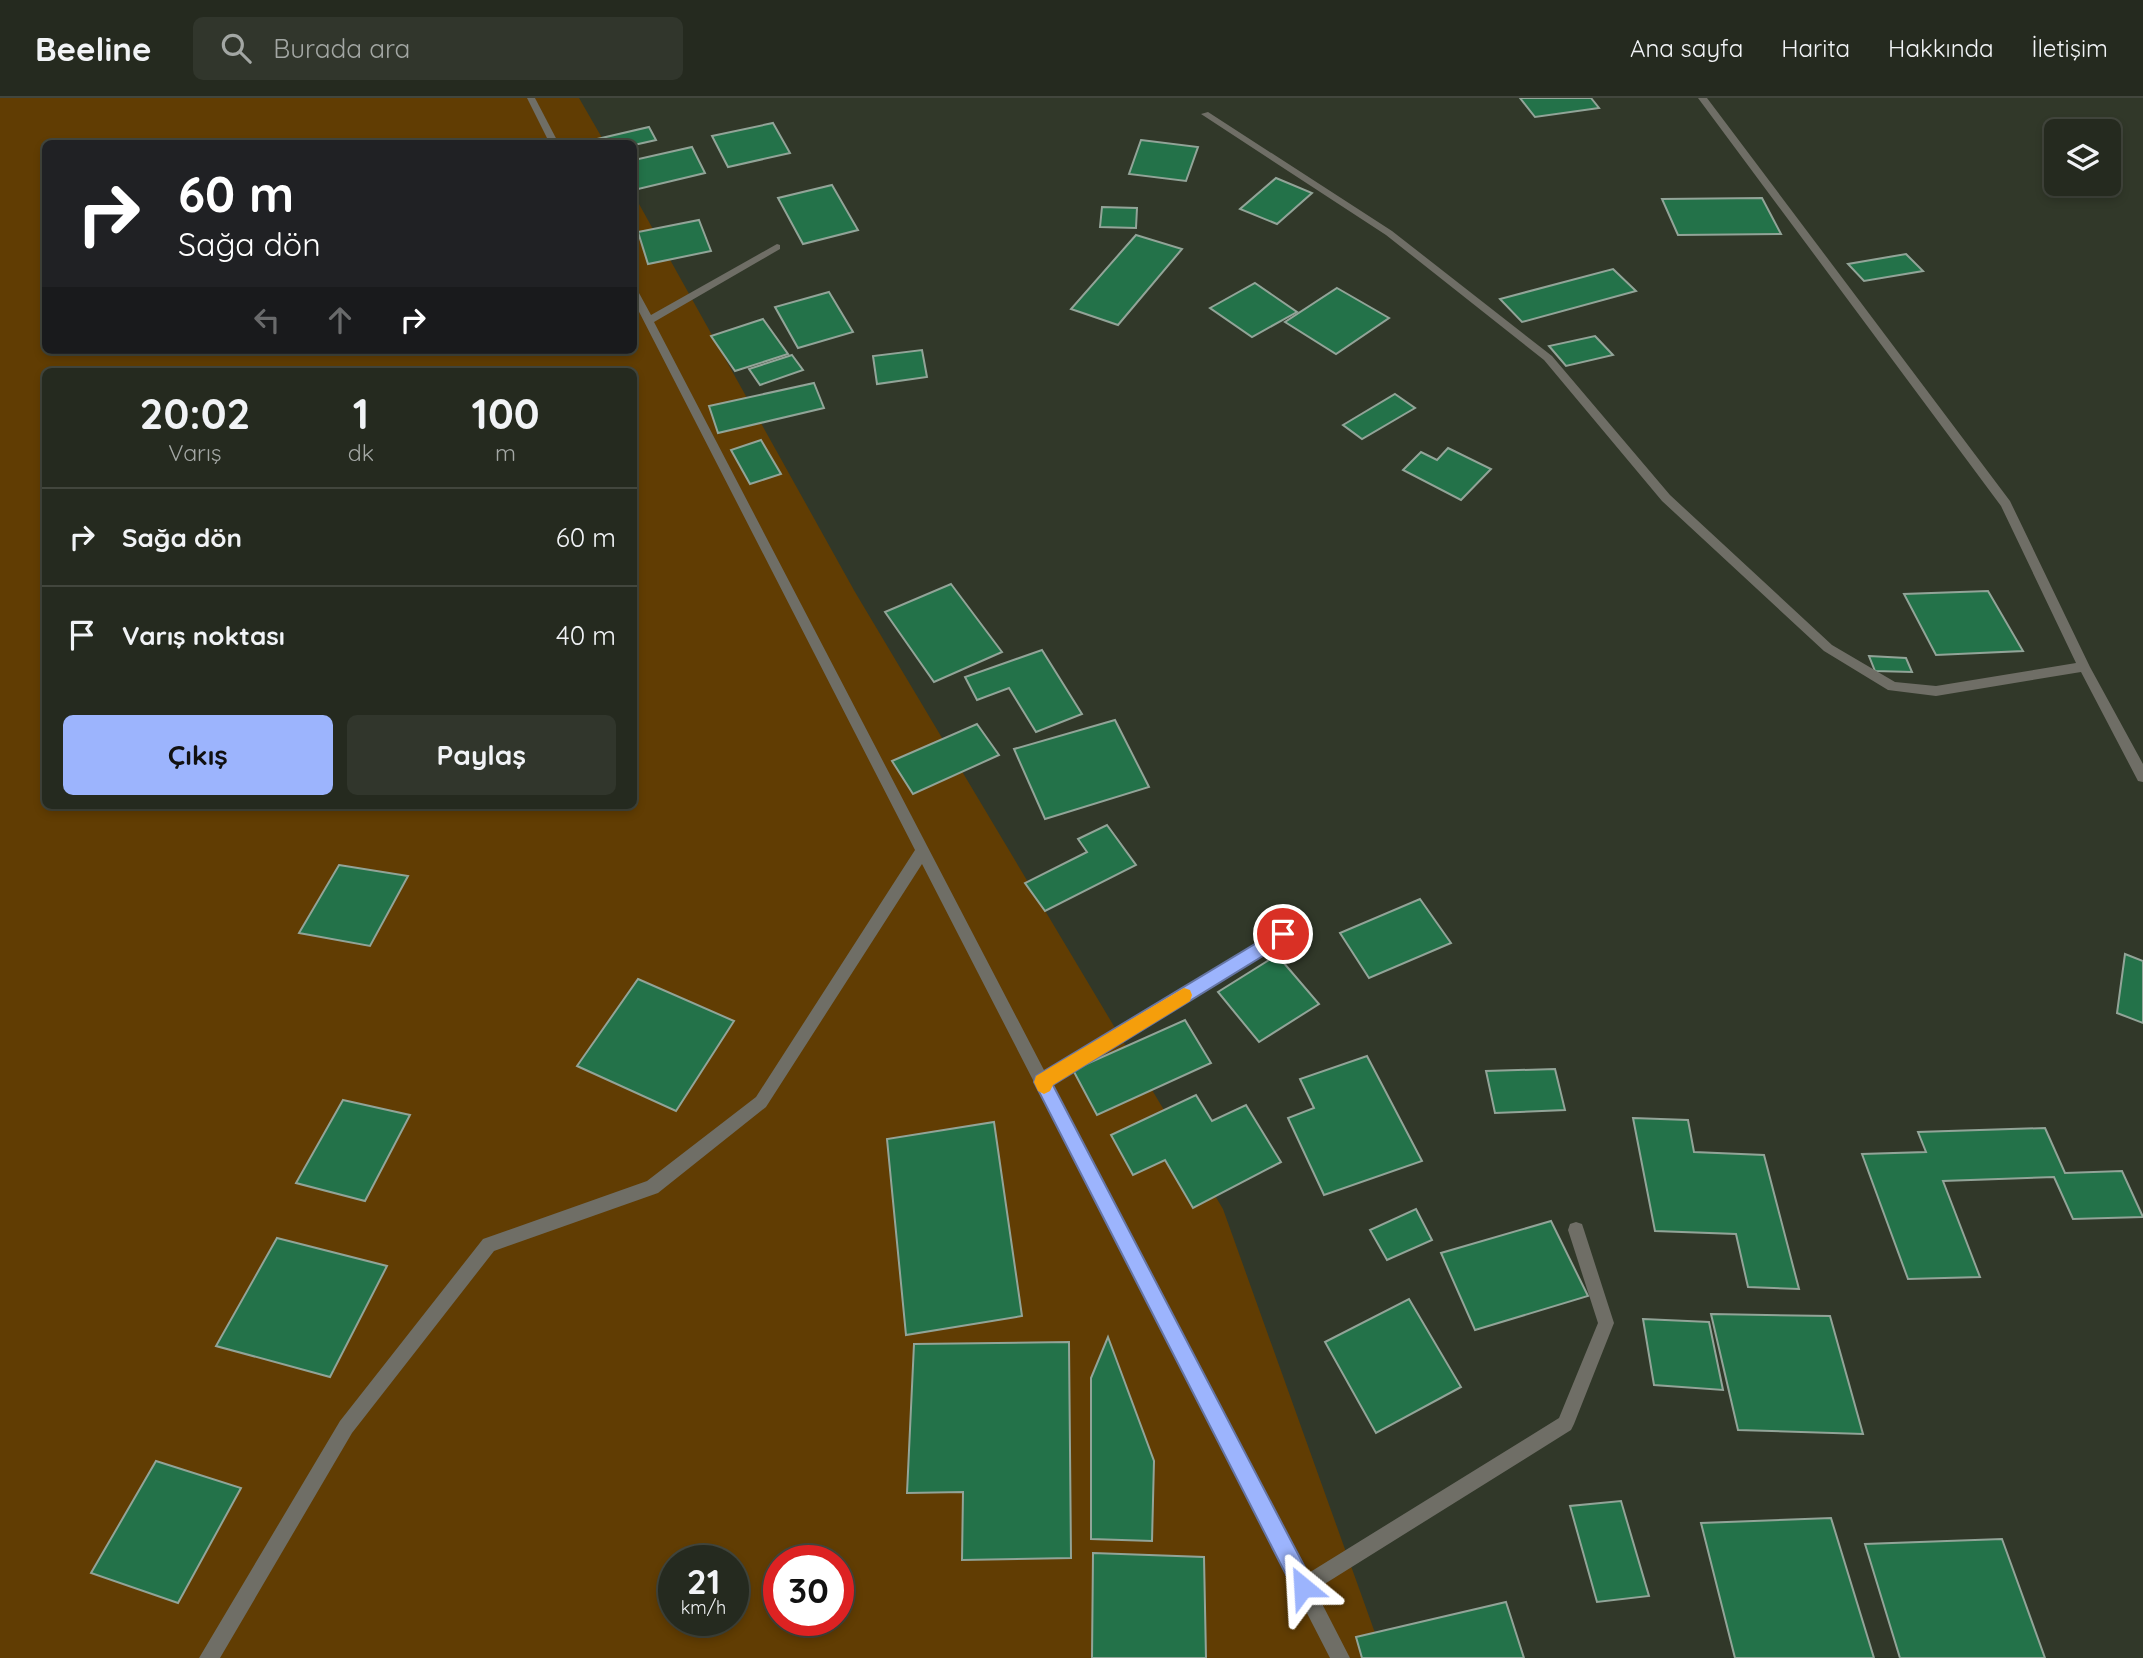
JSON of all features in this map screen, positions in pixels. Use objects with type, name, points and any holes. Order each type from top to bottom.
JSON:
[{"type":"street","points":[[531,98],[553,140]]},
{"type":"street","points":[[1702,98],[2006,504],[2084,667],[2143,777]]},
{"type":"street","points":[[1205,114],[1389,233],[1548,358],[1666,498],[1828,648],[1893,687],[1936,691],[2084,667]]},
{"type":"street","points":[[648,321],[777,247]]},
{"type":"street","points":[[637,299],[1340,1658]]},
{"type":"street","points":[[209,1658],[346,1427],[489,1245],[652,1187],[761,1102],[923,850]]},
{"type":"street","points":[[1042,1082],[1283,934]]},
{"type":"street","points":[[1303,1587],[1565,1424],[1606,1323],[1576,1230]]},
{"type":"shaded area","points":[[0,98],[579,98],[603,140],[42,140],[42,354],[637,354],[637,200],[855,592],[1223,1209],[1384,1658],[0,1658]]},
{"type":"building","points":[[1520,98],[1591,98],[1599,108],[1535,117]]},
{"type":"building","points":[[773,123],[790,153],[728,167],[712,136]]},
{"type":"building","points":[[649,127],[656,140],[637,144],[637,140],[593,140]]},
{"type":"building","points":[[1141,140],[1198,147],[1186,181],[1129,174]]},
{"type":"building","points":[[692,147],[705,173],[637,189],[637,159]]},
{"type":"building","points":[[1276,178],[1312,193],[1277,224],[1240,209]]},
{"type":"building","points":[[832,185],[858,230],[803,244],[778,198]]},
{"type":"building","points":[[1762,198],[1781,234],[1678,235],[1662,199]]},
{"type":"building","points":[[1102,207],[1137,208],[1136,228],[1100,227]]},
{"type":"building","points":[[699,220],[711,251],[648,264],[638,232]]},
{"type":"building","points":[[1136,235],[1182,249],[1118,325],[1071,309]]},
{"type":"building","points":[[1906,254],[1923,271],[1864,281],[1848,264]]},
{"type":"building","points":[[1613,269],[1636,291],[1522,322],[1500,299]]},
{"type":"building","points":[[1255,283],[1297,312],[1252,337],[1210,308]]},
{"type":"building","points":[[1337,288],[1389,318],[1336,354],[1285,322]]},
{"type":"building","points":[[829,292],[853,332],[798,348],[775,307]]},
{"type":"building","points":[[763,319],[788,354],[735,371],[711,336]]},
{"type":"building","points":[[1595,336],[1613,355],[1566,366],[1549,346]]},
{"type":"building","points":[[922,350],[927,377],[877,384],[873,356]]},
{"type":"building","points":[[792,355],[803,370],[760,385],[749,369]]},
{"type":"building","points":[[814,383],[824,408],[718,433],[709,406]]},
{"type":"building","points":[[1395,394],[1415,408],[1362,439],[1343,425]]},
{"type":"building","points":[[761,440],[781,474],[750,484],[731,450]]},
{"type":"building","points":[[1448,448],[1491,469],[1461,500],[1403,470],[1421,452],[1437,460]]},
{"type":"building","points":[[951,584],[1002,652],[934,682],[885,612]]},
{"type":"building","points":[[1988,591],[2023,651],[1936,655],[1904,594]]},
{"type":"building","points":[[1042,650],[1082,714],[1036,732],[1009,688],[977,700],[965,677]]},
{"type":"building","points":[[1869,656],[1906,658],[1912,672],[1875,671]]},
{"type":"building","points":[[1115,720],[1149,787],[1045,819],[1014,749]]},
{"type":"building","points":[[977,724],[999,755],[913,794],[892,761]]},
{"type":"building","points":[[1107,825],[1136,865],[1045,911],[1025,883],[1087,852],[1078,839]]},
{"type":"building","points":[[339,865],[408,876],[370,946],[299,933]]},
{"type":"building","points":[[1420,899],[1451,943],[1369,978],[1340,933]]},
{"type":"building","points":[[2125,954],[2143,961],[2143,1023],[2117,1013]]},
{"type":"building","points":[[1277,955],[1319,1004],[1259,1042],[1218,992]]},
{"type":"building","points":[[638,979],[734,1021],[676,1111],[577,1066]]},
{"type":"building","points":[[1185,1020],[1211,1063],[1097,1115],[1073,1070]]},
{"type":"building","points":[[1367,1056],[1422,1161],[1324,1195],[1288,1118],[1314,1108],[1300,1079]]},
{"type":"building","points":[[1555,1069],[1565,1110],[1495,1113],[1486,1071]]},
{"type":"building","points":[[1196,1095],[1212,1121],[1246,1105],[1281,1162],[1193,1208],[1165,1160],[1133,1175],[1111,1135]]},
{"type":"building","points":[[343,1100],[410,1115],[365,1201],[296,1183]]},
{"type":"building","points":[[1633,1118],[1688,1120],[1694,1152],[1764,1155],[1799,1289],[1748,1287],[1736,1234],[1655,1231]]},
{"type":"building","points":[[994,1122],[1022,1316],[906,1335],[887,1139]]},
{"type":"building","points":[[2045,1128],[2065,1173],[2122,1171],[2143,1217],[2073,1219],[2054,1177],[1943,1181],[1980,1277],[1908,1279],[1862,1154],[1926,1152],[1918,1132]]},
{"type":"building","points":[[1416,1209],[1432,1240],[1387,1260],[1370,1230]]},
{"type":"building","points":[[1551,1221],[1588,1296],[1475,1330],[1441,1253]]},
{"type":"building","points":[[277,1238],[387,1266],[330,1377],[216,1346]]},
{"type":"building","points":[[1409,1299],[1461,1387],[1376,1433],[1325,1342]]},
{"type":"building","points":[[1711,1314],[1830,1316],[1863,1434],[1738,1430]]},
{"type":"building","points":[[1643,1319],[1709,1322],[1723,1390],[1654,1385]]},
{"type":"building","points":[[1108,1337],[1154,1461],[1152,1541],[1091,1539],[1091,1378]]},
{"type":"building","points":[[1069,1342],[1071,1558],[962,1560],[963,1492],[907,1493],[914,1344]]},
{"type":"building","points":[[156,1461],[241,1488],[178,1603],[91,1573]]},
{"type":"building","points":[[1621,1501],[1649,1596],[1597,1602],[1570,1506]]},
{"type":"building","points":[[1831,1518],[1874,1658],[1735,1658],[1701,1523]]},
{"type":"building","points":[[2002,1539],[2045,1658],[1900,1658],[1865,1544]]},
{"type":"building","points":[[1093,1553],[1204,1557],[1206,1658],[1092,1658]]},
{"type":"building","points":[[1506,1602],[1524,1658],[1362,1658],[1356,1637]]},
{"type":"slow traffic","points":[[1044,1086],[1042,1082],[1184,995]]},
{"type":"route","points":[[1283,934],[1042,1082],[1303,1587]]}]
